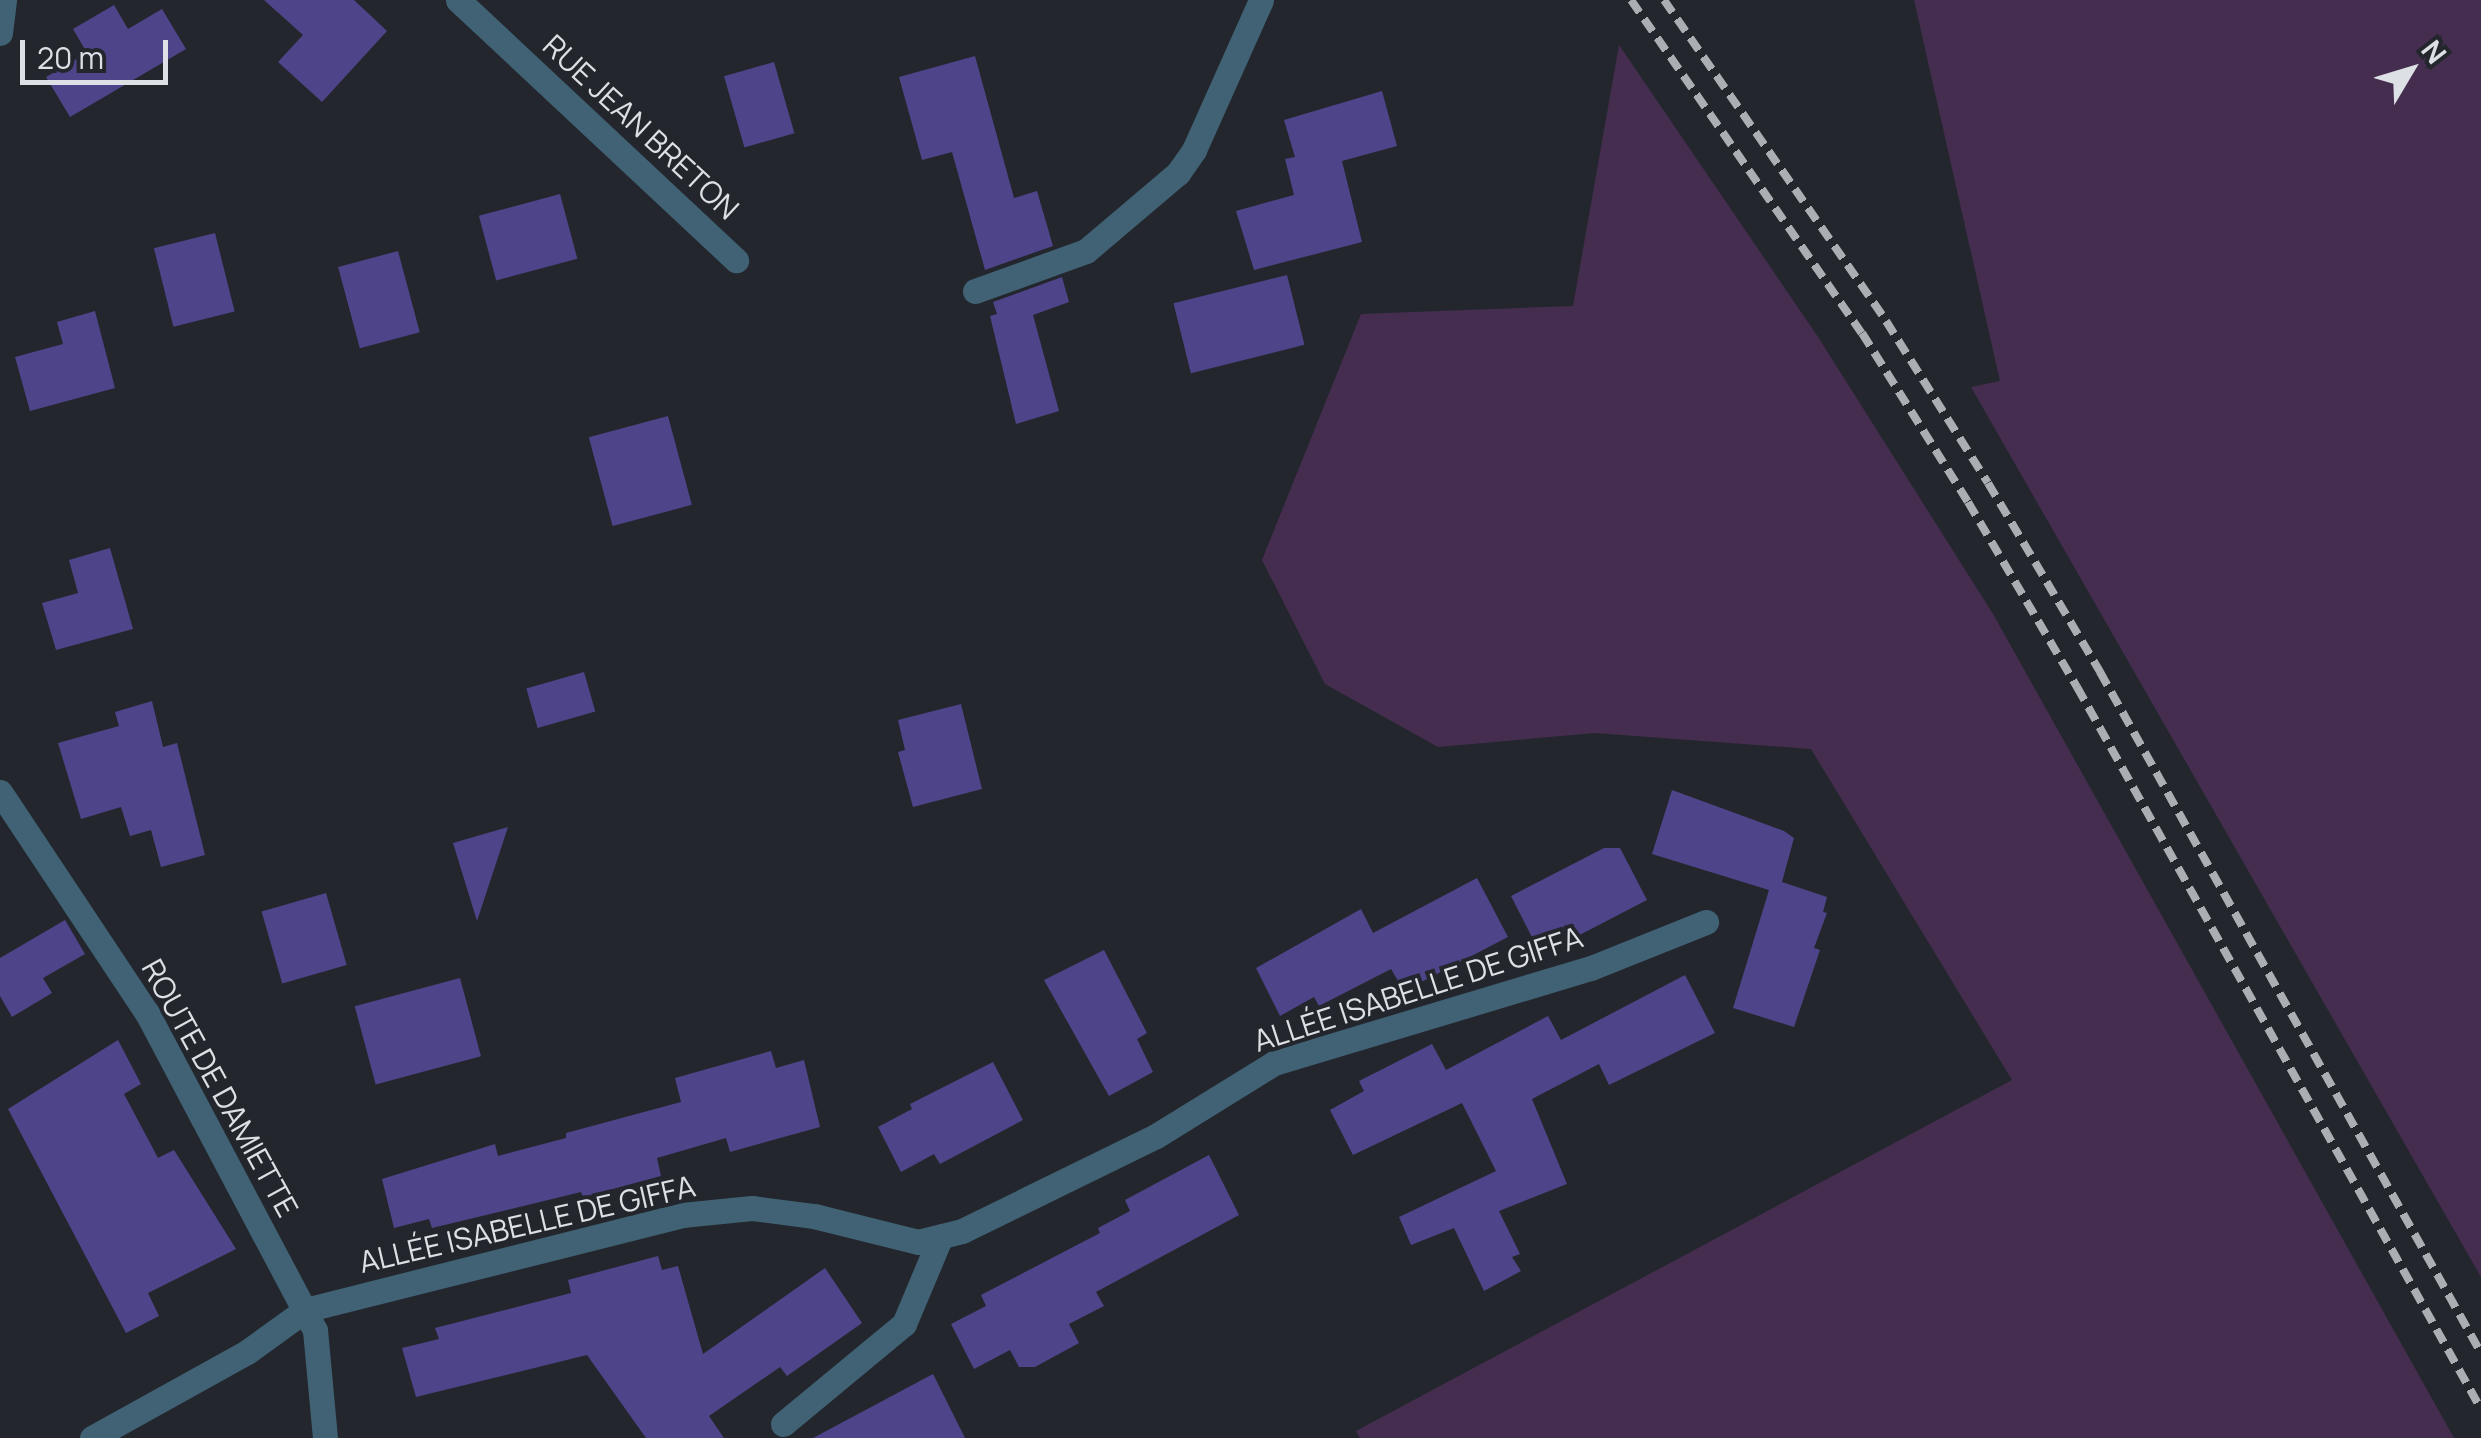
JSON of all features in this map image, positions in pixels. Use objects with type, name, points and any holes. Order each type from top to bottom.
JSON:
[{"type":"street","points":[[0,33],[4,0]]},
{"type":"street","name":"RUE JEAN BRETON","points":[[458,0],[736,260]]},
{"type":"street","points":[[974,290],[1086,251],[1178,174],[1194,150],[1261,0]]},
{"type":"street","name":"ROUTE DE DAMIETTE","points":[[0,792],[147,1013],[305,1310],[315,1330],[325,1438]]},
{"type":"street","name":"ALLÉE ISABELLE DE GIFFA","points":[[305,1310],[682,1216],[752,1208],[814,1216],[918,1242],[962,1232],[1156,1136],[1274,1063],[1591,968],[1706,922]]},
{"type":"street","points":[[783,1424],[904,1324],[941,1236]]},
{"type":"street","points":[[92,1438],[247,1352],[305,1310]]},
{"type":"shaded area","points":[[1914,0],[2481,0],[2481,1277],[1971,387],[2000,381]]},
{"type":"shaded area","points":[[1619,45],[1818,337],[1993,614],[2454,1438],[1360,1438],[1356,1431],[2012,1080],[1811,749],[1595,733],[1438,747],[1325,684],[1262,560],[1361,314],[1573,306]]},
{"type":"building","points":[[264,0],[354,0],[387,31],[322,102],[278,62],[303,35]]},
{"type":"building","points":[[114,5],[128,29],[162,9],[186,49],[70,117],[46,77],[87,53],[73,29]]},
{"type":"building","points":[[975,56],[1014,198],[1037,191],[1053,246],[985,270],[952,152],[922,160],[899,77]]},
{"type":"building","points":[[774,62],[794,133],[744,147],[724,76]]},
{"type":"building","points":[[1382,91],[1397,146],[1342,161],[1362,242],[1254,270],[1236,211],[1294,195],[1285,159],[1295,157],[1284,120]]},
{"type":"building","points":[[560,194],[577,259],[496,280],[479,216]]},
{"type":"building","points":[[215,233],[235,312],[173,327],[154,248]]},
{"type":"building","points":[[398,251],[420,332],[360,348],[338,267]]},
{"type":"building","points":[[1287,275],[1304,345],[1191,373],[1173,303]]},
{"type":"building","points":[[1062,277],[1069,302],[1033,315],[1059,411],[1016,424],[990,316],[997,314],[993,302]]},
{"type":"building","points":[[95,311],[115,388],[30,411],[15,357],[63,344],[57,322]]},
{"type":"building","points":[[668,416],[692,505],[613,526],[589,437]]},
{"type":"building","points":[[110,548],[133,629],[56,650],[42,603],[78,593],[69,560]]},
{"type":"building","points":[[584,672],[595,711],[538,728],[526,689]]},
{"type":"building","points":[[152,701],[163,747],[177,743],[205,855],[161,867],[151,830],[130,836],[121,807],[81,819],[58,743],[119,726],[115,712]]},
{"type":"building","points":[[961,704],[982,789],[913,807],[898,752],[905,750],[898,720]]},
{"type":"building","points":[[1672,790],[1784,831],[1794,838],[1782,882],[1827,897],[1823,912],[1827,913],[1814,948],[1820,950],[1794,1027],[1733,1008],[1769,890],[1652,854]]},
{"type":"building","points":[[508,827],[477,921],[453,843]]},
{"type":"building","points":[[1604,848],[1620,848],[1647,900],[1541,955],[1511,896]]},
{"type":"building","points":[[1477,878],[1508,937],[1404,991],[1391,969],[1319,1006],[1314,997],[1280,1016],[1256,968],[1361,909],[1373,933]]},
{"type":"building","points":[[326,893],[347,965],[282,984],[262,911]]},
{"type":"building","points":[[65,920],[85,954],[43,978],[52,993],[12,1017],[0,996],[0,958]]},
{"type":"building","points":[[1104,950],[1147,1033],[1137,1039],[1153,1072],[1109,1096],[1044,980]]},
{"type":"building","points":[[1685,975],[1715,1033],[1609,1085],[1599,1064],[1532,1099],[1567,1184],[1499,1211],[1520,1254],[1512,1257],[1521,1271],[1484,1291],[1454,1228],[1411,1245],[1399,1217],[1496,1171],[1462,1103],[1353,1155],[1330,1110],[1364,1091],[1359,1081],[1432,1044],[1446,1070],[1548,1016],[1561,1040]]},
{"type":"building","points":[[460,978],[481,1056],[376,1084],[355,1006]]},
{"type":"building","points":[[118,1040],[141,1084],[124,1094],[158,1158],[174,1150],[236,1249],[148,1293],[159,1316],[126,1333],[8,1109]]},
{"type":"building","points":[[771,1051],[776,1068],[804,1060],[820,1127],[730,1152],[726,1138],[657,1158],[661,1176],[583,1197],[581,1192],[432,1228],[429,1219],[394,1228],[382,1179],[495,1144],[498,1156],[681,1102],[675,1078]]},
{"type":"building","points":[[993,1062],[1023,1120],[940,1164],[934,1154],[901,1172],[878,1127],[912,1109],[910,1104]]},
{"type":"building","points":[[1209,1155],[1239,1215],[1096,1292],[1104,1306],[1069,1324],[1079,1343],[1035,1367],[1019,1367],[1010,1350],[974,1369],[951,1324],[986,1306],[981,1295],[1100,1233],[1098,1228],[1130,1211],[1125,1200]]},
{"type":"building","points":[[658,1256],[662,1270],[678,1266],[703,1354],[825,1268],[862,1323],[787,1376],[780,1367],[709,1416],[724,1438],[646,1438],[587,1355],[416,1397],[402,1348],[439,1339],[435,1328],[571,1293],[568,1280]]},
{"type":"building","points":[[933,1374],[965,1438],[813,1438]]},
{"type":"railway","points":[[1631,0],[1862,333],[1968,502],[2077,687],[2481,1409]]},
{"type":"railway","points":[[1664,0],[1886,321],[1988,483],[2100,672],[2481,1353]]}]
